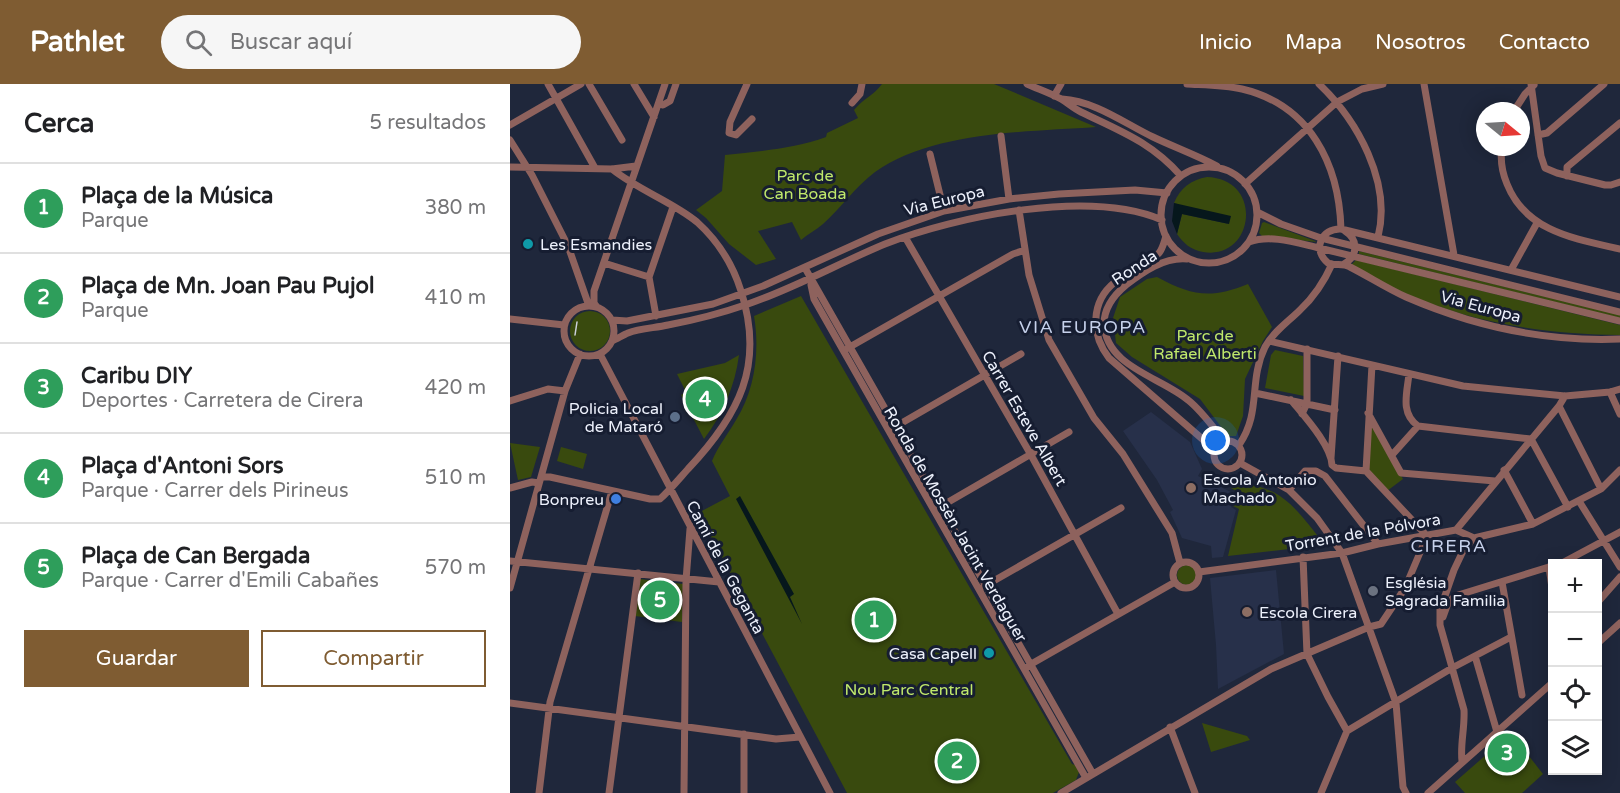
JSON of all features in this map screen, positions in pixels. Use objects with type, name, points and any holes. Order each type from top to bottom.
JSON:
[{"type":"street","points":[[548,84],[595,168]]},
{"type":"street","points":[[510,125],[580,84]]},
{"type":"street","points":[[589,84],[622,140]]},
{"type":"street","points":[[634,84],[654,117]]},
{"type":"street","points":[[593,306],[593,297],[604,262],[665,84]]},
{"type":"street","points":[[659,103],[668,104],[676,84]]},
{"type":"street","points":[[747,84],[730,122],[729,134],[736,135],[752,119]]},
{"type":"street","points":[[852,103],[860,94],[862,84]]},
{"type":"street","points":[[1027,84],[1117,127],[1142,142],[1162,155],[1181,177]]},
{"type":"street","points":[[1057,97],[1061,84]]},
{"type":"street","points":[[1187,84],[1228,86],[1254,93],[1282,106],[1308,128],[1328,160],[1335,179],[1343,229],[1352,235],[1356,246],[1353,256],[1344,264]]},
{"type":"street","points":[[1319,84],[1337,102],[1358,131],[1372,164],[1379,203],[1378,237]]},
{"type":"street","points":[[1245,183],[1337,102],[1362,89],[1383,84]]},
{"type":"street","points":[[1424,84],[1454,255]]},
{"type":"street","points":[[1538,135],[1547,134],[1604,84]]},
{"type":"street","points":[[1532,85],[1542,163],[1550,171],[1567,176],[1611,185],[1620,182]]},
{"type":"street","points":[[1520,102],[1532,85]]},
{"type":"street","points":[[1057,97],[1072,100],[1121,119],[1235,175],[1245,183],[1254,200],[1257,212],[1255,228],[1249,242],[1227,260],[1213,263],[1192,260],[1177,250],[1166,236],[1162,220],[1163,201],[1181,177],[1192,170],[1205,168],[1224,170]]},
{"type":"street","points":[[1567,176],[1568,167],[1620,123]]},
{"type":"street","points":[[1000,136],[1009,199]]},
{"type":"street","points":[[510,140],[528,168],[568,246],[593,306]]},
{"type":"street","points":[[930,154],[944,211]]},
{"type":"street","points":[[1501,156],[1509,190],[1522,209],[1537,223],[1561,234],[1620,249]]},
{"type":"street","points":[[510,167],[612,169],[636,166]]},
{"type":"street","points":[[510,488],[550,477],[650,499],[660,499],[710,446],[726,425],[745,383],[750,354],[750,326],[736,275],[714,240],[696,222],[630,183],[612,169]]},
{"type":"street","name":"Via Europa","points":[[612,320],[627,321],[713,304],[764,286],[878,234],[944,211],[1009,199],[1135,190],[1167,193]]},
{"type":"street","points":[[656,316],[649,277],[673,207]]},
{"type":"street","name":"Via Europa","points":[[612,341],[628,332],[715,315],[746,305],[905,237],[945,224],[1019,210],[1058,207],[1131,210],[1162,220]]},
{"type":"street","points":[[1019,210],[1038,311],[1049,340],[1094,418],[1124,454],[1172,532],[1180,562],[1173,573],[1175,582],[1182,588],[1191,587],[1198,581],[1199,572],[1192,563],[1180,562]]},
{"type":"street","name":"Via Europa","points":[[1257,212],[1281,224],[1321,238],[1620,312]]},
{"type":"street","points":[[1511,270],[1537,223]]},
{"type":"street","points":[[1239,445],[1251,422],[1259,360],[1269,340],[1313,297],[1332,264],[1324,259],[1319,248],[1321,238],[1329,231],[1343,229],[1620,297]]},
{"type":"street","points":[[1166,236],[1158,254],[1116,281],[1102,297],[1096,313],[1096,334],[1109,358],[1215,450],[1216,462],[1223,468],[1233,469],[1240,463],[1243,456],[1239,445],[1230,441],[1224,441],[1215,450]]},
{"type":"street","name":"Carrer Esteve Albert","points":[[905,237],[1076,534],[1118,614]]},
{"type":"street","name":"Via Europa","points":[[1249,242],[1278,239],[1620,321]]},
{"type":"street","points":[[847,349],[1013,254],[1025,250]]},
{"type":"street","name":"Ronda","points":[[1192,260],[1182,259],[1161,263],[1117,293],[1105,315],[1105,331],[1116,354],[1148,377],[1188,400],[1224,441]]},
{"type":"street","points":[[604,262],[649,277]]},
{"type":"street","name":"Via Europa","points":[[1332,264],[1344,264],[1405,297],[1489,325],[1541,335],[1620,339]]},
{"type":"street","name":"Ronda de Mossèn Jacint Verdaguer","points":[[805,268],[814,299],[847,349],[1090,776]]},
{"type":"street","points":[[593,306],[606,312],[612,320],[614,329],[612,341],[600,354],[591,356],[580,354],[567,344],[564,325],[577,309],[593,306]]},
{"type":"street","points":[[510,319],[564,325]]},
{"type":"street","points":[[1269,340],[1463,386],[1565,396],[1620,389]]},
{"type":"street","points":[[1302,414],[1307,403],[1307,349]]},
{"type":"street","points":[[510,588],[514,561],[566,391],[580,354]]},
{"type":"street","name":"Camí de la Geganta","points":[[600,354],[830,793]]},
{"type":"street","points":[[892,429],[1021,354]]},
{"type":"street","points":[[1332,461],[1338,356]]},
{"type":"street","points":[[1366,471],[1372,364]]},
{"type":"street","points":[[1409,374],[1406,408],[1410,420],[1418,426],[1531,439]]},
{"type":"street","points":[[510,401],[548,389],[566,391]]},
{"type":"street","points":[[1610,392],[1620,414]]},
{"type":"street","points":[[1254,393],[1335,410]]},
{"type":"street","points":[[1456,530],[1565,396]]},
{"type":"street","points":[[1060,793],[1271,669],[1381,624],[1405,588],[1427,536],[1366,471],[1336,468],[1291,400]]},
{"type":"street","points":[[1559,406],[1601,489]]},
{"type":"street","points":[[1368,412],[1401,474],[1495,481]]},
{"type":"street","points":[[1392,455],[1418,426]]},
{"type":"street","points":[[937,509],[1069,432]]},
{"type":"street","points":[[1531,439],[1568,507]]},
{"type":"street","points":[[1240,463],[1289,490],[1317,518],[1342,553],[1396,703],[1403,787],[1406,793]]},
{"type":"street","points":[[1504,470],[1533,524]]},
{"type":"street","points":[[1462,761],[1464,711],[1440,625],[1440,610],[1448,583],[1463,551],[1474,538],[1533,524],[1568,507],[1601,489],[1620,470]]},
{"type":"street","points":[[1289,490],[1305,471],[1316,471],[1325,476],[1378,544]]},
{"type":"street","points":[[539,793],[549,709],[612,491]]},
{"type":"street","points":[[1579,501],[1620,567]]},
{"type":"street","points":[[981,588],[1121,508]]},
{"type":"street","points":[[684,793],[686,580],[690,528]]},
{"type":"street","name":"Torrent de la Pólvora","points":[[1199,572],[1342,553],[1456,530],[1474,538]]},
{"type":"street","points":[[1572,559],[1620,532]]},
{"type":"street","points":[[1303,557],[1307,654],[1347,731]]},
{"type":"street","points":[[514,561],[719,582]]},
{"type":"street","points":[[1440,625],[1448,603],[1455,596],[1548,568]]},
{"type":"street","points":[[609,793],[638,573]]},
{"type":"street","points":[[1602,598],[1620,577]]},
{"type":"street","points":[[1026,667],[1175,582]]},
{"type":"street","points":[[1502,582],[1522,695]]},
{"type":"street","points":[[1602,639],[1620,623]]},
{"type":"street","points":[[1322,793],[1347,731],[1452,668],[1511,637]]},
{"type":"street","points":[[1475,656],[1497,732]]},
{"type":"street","points":[[1428,793],[1548,687]]},
{"type":"street","points":[[510,703],[776,739],[800,737]]},
{"type":"street","points":[[1170,727],[1195,793]]},
{"type":"street","points":[[744,734],[744,793]]},
{"type":"shaded area","points":[[1174,203],[1231,216],[1229,224],[1182,214],[1177,234],[1172,221]]},
{"type":"shaded area","name":"Escola Antonio Machado","points":[[1151,412],[1190,442],[1202,469],[1198,476],[1237,495],[1231,507],[1236,510],[1223,557],[1212,558],[1211,546],[1182,538],[1170,512],[1173,510],[1157,480],[1123,431]]},
{"type":"shaded area","points":[[740,496],[794,594],[790,597],[802,624],[736,499]]},
{"type":"shaded area","name":"Escola Cirera","points":[[1276,570],[1284,654],[1218,689],[1210,578]]},
{"type":"green space","name":"Parc de Can Boada","points":[[882,84],[994,84],[1096,127],[982,136],[924,148],[898,158],[875,172],[823,224],[801,240],[792,222],[758,231],[776,259],[756,265],[729,244],[696,210],[722,191],[725,155],[789,147],[826,137],[827,133],[858,118],[854,110]]},
{"type":"green space","points":[[1207,177],[1226,181],[1238,191],[1245,204],[1246,219],[1242,233],[1233,244],[1220,251],[1195,250],[1177,234],[1182,214],[1229,224],[1174,203],[1179,193],[1187,185]]},
{"type":"green space","points":[[1264,222],[1316,242],[1262,236],[1259,233]]},
{"type":"green space","points":[[1359,251],[1620,315],[1620,318],[1359,254]]},
{"type":"green space","points":[[1356,260],[1620,325],[1620,335],[1535,329],[1480,319],[1426,302],[1387,285],[1351,265]]},
{"type":"green space","name":"Parc de Rafael Alberti","points":[[1157,277],[1191,292],[1202,293],[1223,292],[1248,284],[1272,327],[1245,379],[1243,416],[1236,436],[1228,436],[1200,399],[1132,357],[1116,343],[1113,318],[1120,297],[1147,279]]},
{"type":"green space","name":"Nou Parc Central","points":[[801,296],[1072,764],[1079,772],[1076,780],[1053,793],[847,793],[698,513],[730,496],[712,461],[742,408],[752,383],[756,356],[754,316]]},
{"type":"green space","points":[[590,311],[604,317],[610,331],[604,345],[590,351],[576,345],[570,331],[576,317]]},
{"type":"green space","points":[[1275,350],[1303,356],[1304,396],[1265,388],[1271,355]]},
{"type":"green space","points":[[739,355],[735,378],[727,399],[704,439],[681,395],[686,392],[677,374],[725,363]]},
{"type":"green space","points":[[1371,422],[1403,479],[1387,491],[1367,467]]},
{"type":"green space","points":[[510,443],[540,447],[531,477],[518,480]]},
{"type":"green space","points":[[561,447],[587,454],[583,469],[557,461]]},
{"type":"green space","points":[[1234,484],[1265,488],[1277,494],[1297,511],[1325,545],[1228,556],[1239,509],[1233,506],[1241,494],[1231,488]]},
{"type":"green space","points":[[1187,565],[1194,568],[1197,575],[1194,582],[1187,585],[1180,582],[1177,575],[1180,568]]},
{"type":"green space","points":[[640,579],[683,584],[682,622],[635,616]]},
{"type":"green space","points":[[1202,723],[1247,736],[1250,740],[1211,752]]},
{"type":"green space","points":[[1511,733],[1543,774],[1522,793],[1465,793],[1455,782]]},
{"type":"tram line","points":[[575,335],[577,322]]},
{"type":"place","name":"Les Esmandies","points":[[528,244]]},
{"type":"place","name":"Plaça d'Antoni Sors","points":[[705,399]]},
{"type":"place","name":"Policia Local de Mataró","points":[[675,417]]},
{"type":"place","name":"Escola Antonio Machado","points":[[1191,488]]},
{"type":"place","name":"Bonpreu","points":[[616,499]]},
{"type":"place","name":"Església Sagrada Familia","points":[[1373,591]]},
{"type":"place","name":"Plaça de Can Bergada","points":[[660,600]]},
{"type":"place","name":"Escola Cirera","points":[[1247,612]]},
{"type":"place","name":"Plaça de la Música","points":[[874,620]]},
{"type":"place","name":"Casa Capell","points":[[989,653]]},
{"type":"place","name":"Caribu DIY","points":[[1507,753]]},
{"type":"place","name":"Plaça de Mn. Joan Pau Pujol","points":[[957,761]]},
{"type":"district","name":"VIA EUROPA","points":[[1083,327]]},
{"type":"district","name":"CIRERA","points":[[1449,546]]}]
